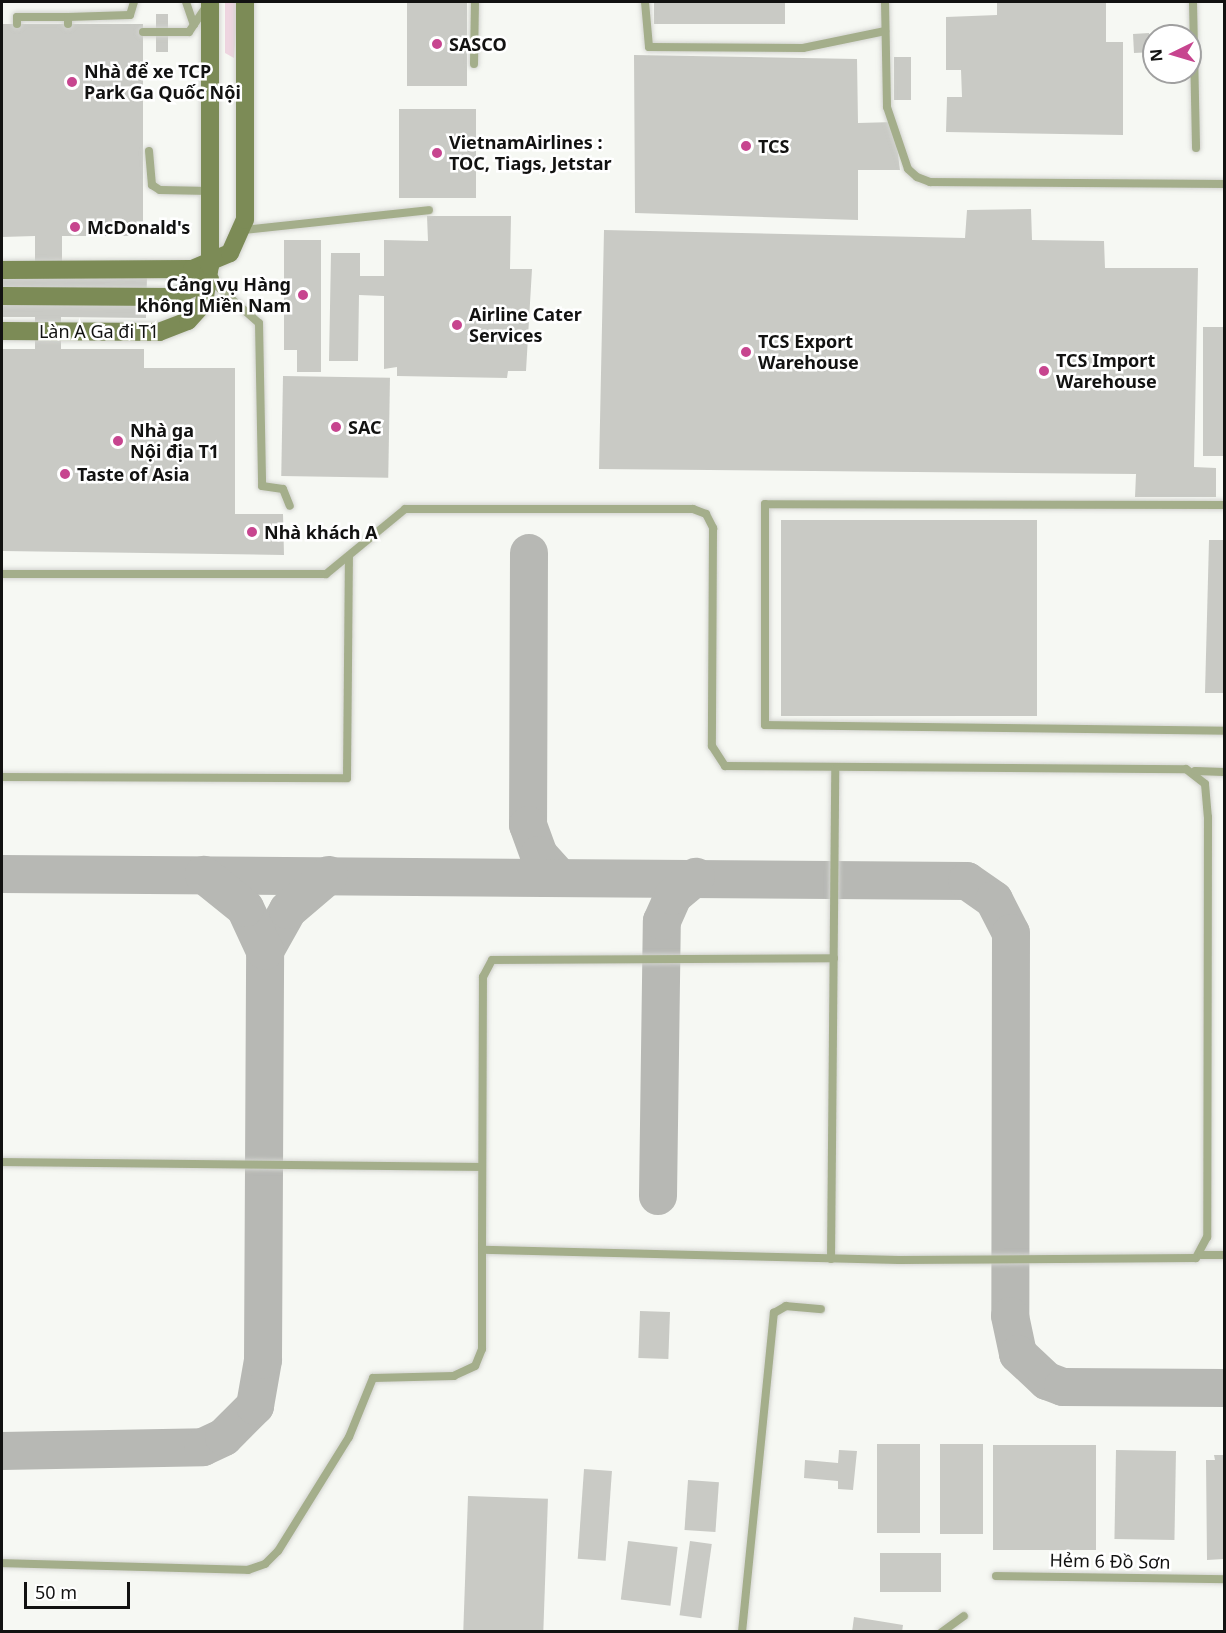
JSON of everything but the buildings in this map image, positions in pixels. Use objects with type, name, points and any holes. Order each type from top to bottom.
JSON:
[{"type":"street","points":[[209,2],[210,273]]},
{"type":"street","points":[[2,296],[173,297],[210,273],[230,253],[243,230],[245,2]]},
{"type":"street","points":[[2,270],[210,273]]},
{"type":"street","name":"Làn A Ga đi T1","points":[[2,331],[159,332],[193,317],[204,303],[210,273]]},
{"type":"lane","points":[[17,24],[18,17],[68,21],[125,16],[133,12],[134,2]]},
{"type":"lane","points":[[186,2],[194,25]]},
{"type":"lane","points":[[143,32],[186,32],[194,25],[209,2]]},
{"type":"lane","points":[[474,64],[475,2]]},
{"type":"lane","points":[[645,2],[649,47],[802,48],[885,31]]},
{"type":"lane","points":[[885,2],[887,107],[908,169],[917,177],[930,182],[1224,184]]},
{"type":"lane","points":[[1193,2],[1196,148]]},
{"type":"lane","points":[[149,151],[152,185],[160,190],[210,191]]},
{"type":"lane","points":[[243,230],[429,210]]},
{"type":"lane","points":[[210,273],[259,323],[262,486],[284,489],[290,506]]},
{"type":"lane","points":[[1224,505],[765,504],[765,725],[1224,731]]},
{"type":"lane","points":[[2,574],[327,574],[405,509],[700,511],[710,519],[713,537],[716,757],[731,769],[1224,772]]},
{"type":"lane","points":[[2,777],[347,778],[349,557]]},
{"type":"lane","points":[[831,1259],[836,769]]},
{"type":"lane","points":[[1194,771],[1207,792],[1208,817],[1207,1237],[1201,1255]]},
{"type":"lane","points":[[2,1563],[248,1570],[265,1564],[349,1437],[373,1378],[461,1375],[475,1366],[482,1349],[483,972],[492,960],[834,958]]},
{"type":"lane","points":[[2,1162],[482,1167]]},
{"type":"lane","points":[[482,1250],[831,1259],[1184,1261],[1201,1255],[1224,1255]]},
{"type":"lane","points":[[742,1632],[774,1313],[786,1306],[821,1309]]},
{"type":"lane","name":"Hẻm 6 Đồ Sơn","points":[[996,1576],[1224,1579]]},
{"type":"lane","points":[[942,1632],[964,1616]]},
{"type":"shaded area","points":[[225,2],[238,2],[234,58],[225,53]]},
{"type":"taxiway","points":[[529,553],[528,825],[539,855],[559,877]]},
{"type":"taxiway","points":[[2,874],[967,881],[994,900],[1011,933],[1010,1316],[1018,1354],[1047,1381],[1063,1387],[1224,1388]]},
{"type":"taxiway","points":[[2,1451],[203,1447],[224,1437],[255,1406],[263,1360],[265,951],[245,908],[204,875]]},
{"type":"taxiway","points":[[265,951],[288,910],[329,875]]},
{"type":"taxiway","points":[[658,1196],[662,921],[673,896],[696,877]]},
{"type":"place","name":"SASCO","points":[[437,44]]},
{"type":"place","name":"Nhà để xe TCP Park Ga Quốc Nội","points":[[72,82]]},
{"type":"place","name":"TCS","points":[[746,146]]},
{"type":"place","name":"VietnamAirlines : TOC, Tiags, Jetstar","points":[[437,153]]},
{"type":"place","name":"McDonald's","points":[[75,227]]},
{"type":"place","name":"Cảng vụ Hàng không Miền Nam","points":[[303,295]]},
{"type":"place","name":"Airline Cater Services","points":[[457,325]]},
{"type":"place","name":"TCS Export Warehouse","points":[[746,352]]},
{"type":"place","name":"TCS Import Warehouse","points":[[1044,371]]},
{"type":"place","name":"SAC","points":[[336,427]]},
{"type":"place","name":"Nhà ga Nội địa T1","points":[[118,441]]},
{"type":"place","name":"Taste of Asia","points":[[65,474]]},
{"type":"place","name":"Nhà khách A","points":[[252,532]]}]
